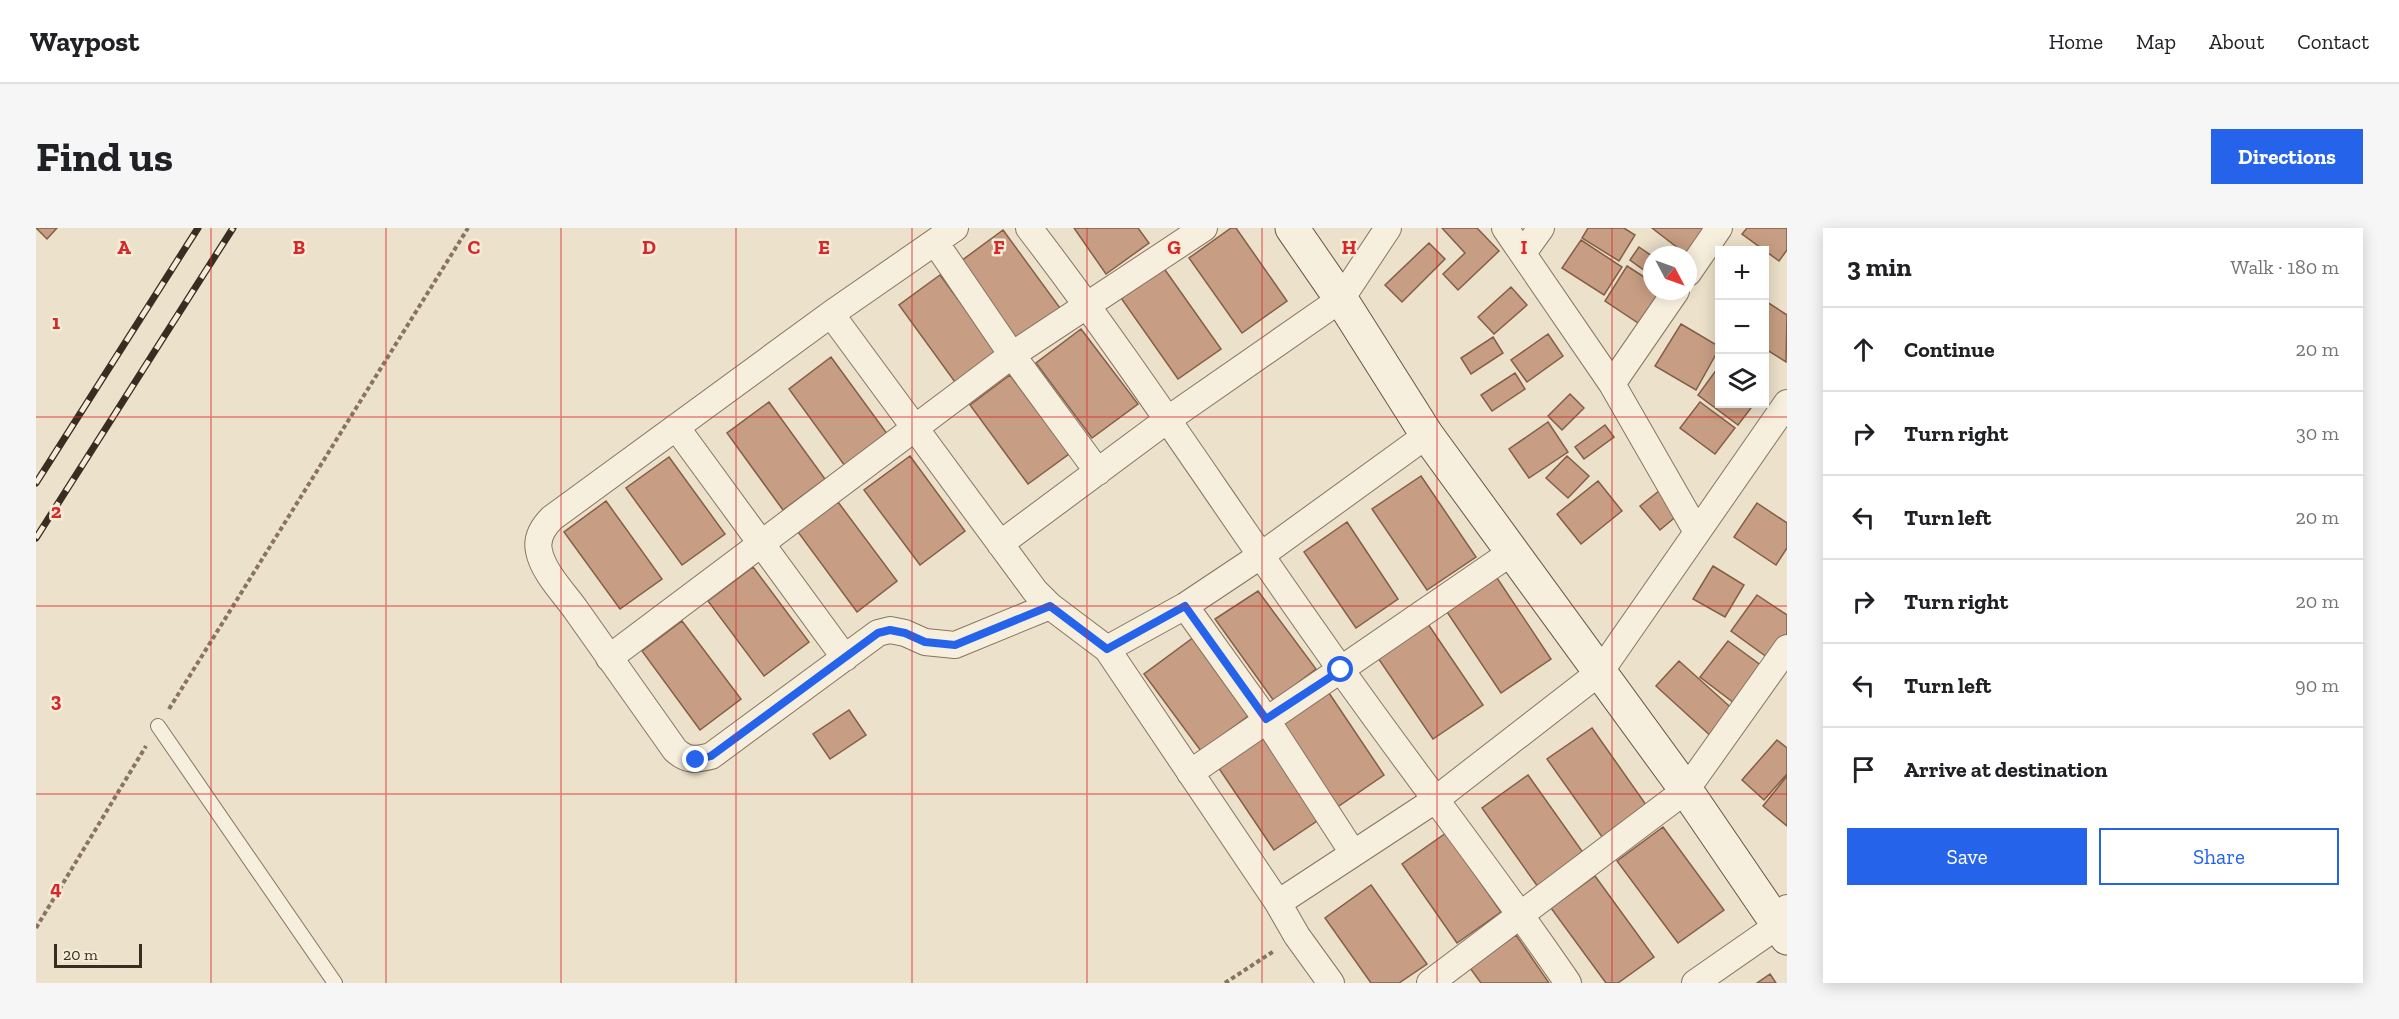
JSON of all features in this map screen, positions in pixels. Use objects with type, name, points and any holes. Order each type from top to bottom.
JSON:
[{"type":"street","points":[[956,228],[831,314],[552,518],[543,527],[538,540],[539,552],[547,569],[609,657],[675,750],[685,759],[696,760],[711,756],[878,633],[890,630],[905,633],[925,642],[955,645],[1050,606]]},
{"type":"street","points":[[1029,228],[1088,305],[1260,556],[1435,800],[1522,915],[1568,983]]},
{"type":"street","points":[[609,657],[1012,355],[1203,228]]},
{"type":"street","points":[[1292,228],[1341,299],[1427,435],[1784,924],[1695,983]]},
{"type":"street","points":[[1000,544],[1167,420],[1341,299],[1388,228]]},
{"type":"street","points":[[1505,228],[1612,384],[1697,532]]},
{"type":"street","points":[[1523,253],[1541,228]]},
{"type":"street","points":[[1697,260],[1719,228]]},
{"type":"street","points":[[934,242],[1012,355],[1098,472]]},
{"type":"street","points":[[1612,384],[1670,300]]},
{"type":"street","points":[[831,314],[1035,591],[1050,606],[1107,649],[1278,903],[1297,936],[1331,983]]},
{"type":"street","points":[[1278,903],[1435,800],[1600,672],[1787,403]]},
{"type":"street","points":[[676,427],[845,658]]},
{"type":"street","points":[[1107,649],[1185,606],[1260,556],[1427,435]]},
{"type":"street","points":[[1190,773],[1512,552]]},
{"type":"street","points":[[1185,606],[1266,719],[1353,853]]},
{"type":"street","points":[[1430,983],[1686,790],[1787,648]]},
{"type":"lane","points":[[158,726],[335,983]]},
{"type":"path","points":[[36,928],[158,726],[468,228]]},
{"type":"path","points":[[1225,983],[1297,936]]},
{"type":"building","points":[[36,228],[57,228],[47,239]]},
{"type":"building","points":[[1074,228],[1138,228],[1149,243],[1106,274]]},
{"type":"building","points":[[1231,228],[1236,228],[1287,301],[1242,333],[1189,258]]},
{"type":"building","points":[[1442,228],[1477,228],[1499,251],[1458,290],[1443,274],[1465,253]]},
{"type":"building","points":[[1588,228],[1624,228],[1635,235],[1619,261],[1582,238]]},
{"type":"building","points":[[1652,228],[1708,228],[1694,246],[1675,246]]},
{"type":"building","points":[[1747,228],[1787,228],[1787,250],[1779,261],[1769,254],[1769,246],[1758,246],[1742,234]]},
{"type":"building","points":[[1003,230],[1060,308],[1017,339],[961,261]]},
{"type":"building","points":[[1581,240],[1622,267],[1604,295],[1562,268]]},
{"type":"building","points":[[1429,243],[1445,259],[1402,302],[1385,285]]},
{"type":"building","points":[[1639,247],[1643,250],[1643,269],[1630,260]]},
{"type":"building","points":[[1627,266],[1643,276],[1643,300],[1660,300],[1644,327],[1605,301]]},
{"type":"building","points":[[1163,267],[1221,349],[1178,379],[1121,298]]},
{"type":"building","points":[[940,275],[997,352],[955,382],[899,305]]},
{"type":"building","points":[[1511,287],[1527,305],[1494,334],[1478,317]]},
{"type":"building","points":[[1769,303],[1787,315],[1786,362],[1769,351]]},
{"type":"building","points":[[1681,324],[1715,344],[1715,356],[1696,390],[1655,366]]},
{"type":"building","points":[[1081,329],[1138,404],[1092,438],[1036,363]]},
{"type":"building","points":[[1548,334],[1563,356],[1527,382],[1511,360]]},
{"type":"building","points":[[1493,337],[1503,353],[1471,374],[1461,358]]},
{"type":"building","points":[[831,357],[888,435],[845,466],[789,389]]},
{"type":"building","points":[[1715,372],[1715,408],[1698,395]]},
{"type":"building","points":[[1515,373],[1525,389],[1492,411],[1481,395]]},
{"type":"building","points":[[1010,375],[1069,454],[1028,484],[970,405]]},
{"type":"building","points":[[1570,394],[1584,408],[1562,430],[1548,416]]},
{"type":"building","points":[[769,402],[825,479],[783,510],[727,433]]},
{"type":"building","points":[[1700,402],[1735,428],[1715,454],[1680,428]]},
{"type":"building","points":[[1715,408],[1751,408],[1738,425]]},
{"type":"building","points":[[1548,422],[1568,452],[1529,478],[1509,449]]},
{"type":"building","points":[[1605,425],[1614,437],[1584,459],[1575,447]]},
{"type":"building","points":[[910,456],[965,531],[920,565],[864,490]]},
{"type":"building","points":[[1567,456],[1589,476],[1568,498],[1546,478]]},
{"type":"building","points":[[669,457],[725,534],[682,565],[626,488]]},
{"type":"building","points":[[1421,476],[1476,557],[1427,590],[1372,509]]},
{"type":"building","points":[[1598,481],[1622,511],[1581,544],[1557,514]]},
{"type":"building","points":[[1659,491],[1679,514],[1660,530],[1640,506]]},
{"type":"building","points":[[606,501],[662,579],[620,609],[564,532]]},
{"type":"building","points":[[838,502],[897,581],[857,612],[798,532]]},
{"type":"building","points":[[1757,503],[1787,523],[1787,548],[1776,565],[1734,537]]},
{"type":"building","points":[[1347,522],[1398,599],[1356,628],[1304,552]]},
{"type":"building","points":[[1713,566],[1744,585],[1725,617],[1693,599]]},
{"type":"building","points":[[753,567],[809,642],[764,676],[708,601]]},
{"type":"building","points":[[1497,578],[1551,659],[1501,693],[1447,612]]},
{"type":"building","points":[[1258,591],[1316,669],[1274,701],[1215,619]]},
{"type":"building","points":[[1757,595],[1787,615],[1787,638],[1771,660],[1731,631]]},
{"type":"building","points":[[682,621],[741,699],[700,730],[642,651]]},
{"type":"building","points":[[1428,624],[1483,705],[1433,739],[1378,658]]},
{"type":"building","points":[[1194,637],[1251,714],[1201,751],[1144,674]]},
{"type":"building","points":[[1728,641],[1766,669],[1738,706],[1700,677]]},
{"type":"building","points":[[1679,661],[1737,713],[1714,739],[1656,686]]},
{"type":"building","points":[[1329,693],[1384,775],[1336,808],[1280,726]]},
{"type":"building","points":[[849,710],[866,735],[830,759],[813,734]]},
{"type":"building","points":[[1592,728],[1649,809],[1605,841],[1547,759]]},
{"type":"building","points":[[1270,732],[1326,815],[1274,850],[1218,767]]},
{"type":"building","points":[[1777,740],[1787,748],[1787,774],[1764,800],[1742,780]]},
{"type":"building","points":[[1528,775],[1584,854],[1538,887],[1482,808]]},
{"type":"building","points":[[1787,776],[1787,826],[1763,806]]},
{"type":"building","points":[[1663,827],[1724,910],[1678,943],[1617,861]]},
{"type":"building","points":[[1446,833],[1501,912],[1457,943],[1402,864]]},
{"type":"building","points":[[1595,876],[1654,957],[1618,983],[1606,983],[1551,908]]},
{"type":"building","points":[[1371,885],[1427,964],[1399,983],[1371,983],[1325,918]]},
{"type":"building","points":[[1516,935],[1549,983],[1481,983],[1470,968]]},
{"type":"building","points":[[1770,974],[1776,983],[1757,983]]},
{"type":"railway","points":[[36,483],[198,228]]},
{"type":"railway","points":[[36,538],[233,228]]},
{"type":"route","points":[[696,760],[711,756],[878,633],[890,630],[905,633],[925,642],[955,645],[1050,606],[1107,649],[1185,606],[1266,719],[1341,670]]}]
